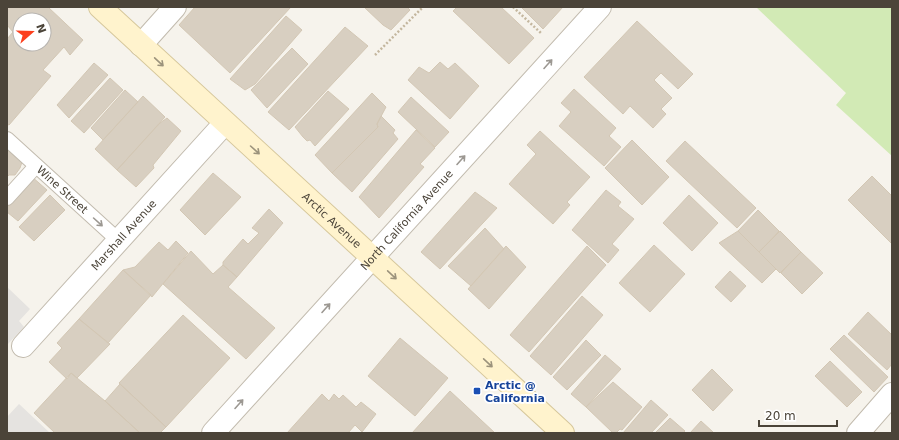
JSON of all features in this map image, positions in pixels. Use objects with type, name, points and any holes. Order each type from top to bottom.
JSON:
[{"type":"street","name":"Arctic Avenue","points":[[100,7],[563,433]]},
{"type":"street","points":[[141,45],[175,7]]},
{"type":"street","name":"North California Avenue","points":[[213,433],[600,7]]},
{"type":"street","name":"Marshall Avenue","points":[[22,346],[225,123]]},
{"type":"street","points":[[858,433],[892,394]]},
{"type":"lane","name":"Wine Street","points":[[7,139],[118,240]]},
{"type":"lane","points":[[7,198],[36,166]]},
{"type":"path","points":[[375,55],[423,7]]},
{"type":"path","points":[[513,7],[560,51]]},
{"type":"green space","points":[[756,7],[892,7],[892,156],[836,105],[846,93]]},
{"type":"shaded area","points":[[7,287],[30,309],[19,321],[24,327],[7,345]]},
{"type":"shaded area","points":[[19,404],[50,433],[7,433],[7,417]]},
{"type":"building","points":[[7,7],[48,7],[83,40],[70,55],[64,47],[43,70],[51,76],[9,125],[7,124],[7,39],[12,33],[12,52],[52,52],[52,12],[12,12],[12,31],[7,25]]},
{"type":"building","points":[[195,7],[291,7],[230,73],[179,25]]},
{"type":"building","points":[[364,7],[407,7],[410,10],[391,30],[383,25]]},
{"type":"building","points":[[457,7],[501,7],[534,38],[509,64],[453,11]]},
{"type":"building","points":[[521,7],[563,7],[543,29]]},
{"type":"building","points":[[286,16],[302,30],[255,84],[245,90],[230,79]]},
{"type":"building","points":[[637,21],[693,74],[678,89],[661,73],[654,80],[672,98],[661,109],[666,114],[653,128],[630,106],[623,114],[584,77]]},
{"type":"building","points":[[345,27],[368,46],[289,130],[268,112]]},
{"type":"building","points":[[292,48],[308,64],[267,108],[251,90]]},
{"type":"building","points":[[440,62],[448,69],[455,63],[479,86],[450,119],[408,80],[419,67],[429,73]]},
{"type":"building","points":[[94,63],[108,75],[69,118],[57,105]]},
{"type":"building","points":[[110,78],[123,90],[84,133],[71,121]]},
{"type":"building","points":[[574,89],[616,128],[609,136],[621,147],[604,166],[559,126],[571,112],[561,103]]},
{"type":"building","points":[[125,90],[138,102],[103,140],[91,128]]},
{"type":"building","points":[[328,91],[349,109],[315,146],[310,140],[307,141],[295,127]]},
{"type":"building","points":[[372,93],[386,107],[377,124],[378,127],[332,173],[315,155]]},
{"type":"building","points":[[143,96],[165,117],[117,170],[95,149]]},
{"type":"building","points":[[411,97],[449,132],[435,147],[398,112]]},
{"type":"building","points":[[381,116],[395,130],[393,133],[398,139],[352,192],[332,173],[378,127],[377,124]]},
{"type":"building","points":[[167,118],[181,131],[153,165],[154,168],[136,187],[117,170],[160,123]]},
{"type":"building","points":[[416,130],[435,148],[420,164],[424,167],[379,218],[359,197]]},
{"type":"building","points":[[540,131],[590,177],[567,202],[570,205],[553,224],[509,184],[536,154],[527,145]]},
{"type":"building","points":[[632,140],[669,177],[642,205],[605,168]]},
{"type":"building","points":[[685,141],[756,208],[737,228],[666,161]]},
{"type":"building","points":[[7,148],[22,162],[15,175],[9,175],[7,177]]},
{"type":"building","points":[[213,173],[241,197],[205,235],[180,210]]},
{"type":"building","points":[[31,176],[47,190],[18,221],[7,212],[7,203]]},
{"type":"building","points":[[872,176],[892,196],[892,244],[848,200]]},
{"type":"building","points":[[606,190],[621,202],[618,206],[634,219],[612,244],[619,250],[608,263],[572,230]]},
{"type":"building","points":[[475,192],[497,208],[440,269],[421,252]]},
{"type":"building","points":[[50,195],[65,210],[34,241],[19,227]]},
{"type":"building","points":[[689,195],[718,223],[692,251],[663,223]]},
{"type":"building","points":[[269,209],[283,223],[237,277],[223,265],[223,262],[243,239],[248,244],[259,233],[252,228]]},
{"type":"building","points":[[758,210],[779,231],[759,252],[738,231]]},
{"type":"building","points":[[485,228],[504,249],[471,286],[448,266]]},
{"type":"building","points":[[738,231],[776,269],[762,283],[719,243]]},
{"type":"building","points":[[780,231],[801,252],[780,273],[759,252]]},
{"type":"building","points":[[176,241],[188,253],[152,297],[123,270],[135,267],[159,242],[168,250]]},
{"type":"building","points":[[654,245],[685,274],[650,312],[619,283]]},
{"type":"building","points":[[506,246],[526,267],[489,309],[468,289]]},
{"type":"building","points":[[587,246],[606,265],[529,352],[510,335]]},
{"type":"building","points":[[191,251],[213,274],[223,265],[237,277],[228,287],[275,328],[246,359],[163,284]]},
{"type":"building","points":[[801,252],[823,273],[802,294],[781,273]]},
{"type":"building","points":[[123,270],[151,295],[108,343],[79,319]]},
{"type":"building","points":[[730,271],[746,286],[731,302],[715,287]]},
{"type":"building","points":[[582,296],[603,315],[551,375],[530,356]]},
{"type":"building","points":[[868,312],[892,335],[892,364],[887,370],[848,334]]},
{"type":"building","points":[[183,315],[230,358],[166,427],[119,383]]},
{"type":"building","points":[[79,319],[110,344],[77,378],[71,373],[67,379],[49,362],[62,348],[57,343]]},
{"type":"building","points":[[844,335],[888,377],[874,392],[830,349]]},
{"type":"building","points":[[400,338],[448,378],[415,416],[368,376]]},
{"type":"building","points":[[586,340],[601,355],[567,390],[553,377]]},
{"type":"building","points":[[605,355],[621,369],[586,407],[571,394]]},
{"type":"building","points":[[830,361],[862,392],[847,407],[815,376]]},
{"type":"building","points":[[712,369],[733,390],[713,411],[692,390]]},
{"type":"building","points":[[71,373],[140,433],[55,433],[34,413]]},
{"type":"building","points":[[613,382],[642,407],[622,430],[620,429],[616,433],[613,433],[586,407]]},
{"type":"building","points":[[120,384],[166,427],[160,433],[140,433],[105,401]]},
{"type":"building","points":[[450,391],[495,433],[412,433]]},
{"type":"building","points":[[322,394],[329,401],[334,394],[339,399],[343,395],[356,407],[361,402],[376,414],[362,432],[355,425],[348,433],[287,433]]},
{"type":"building","points":[[651,400],[668,415],[651,433],[623,433]]},
{"type":"building","points":[[670,418],[685,431],[683,433],[655,433]]},
{"type":"building","points":[[701,421],[713,432],[690,433]]},
{"type":"place","name":"Arctic @ California","points":[[477,391]]}]
